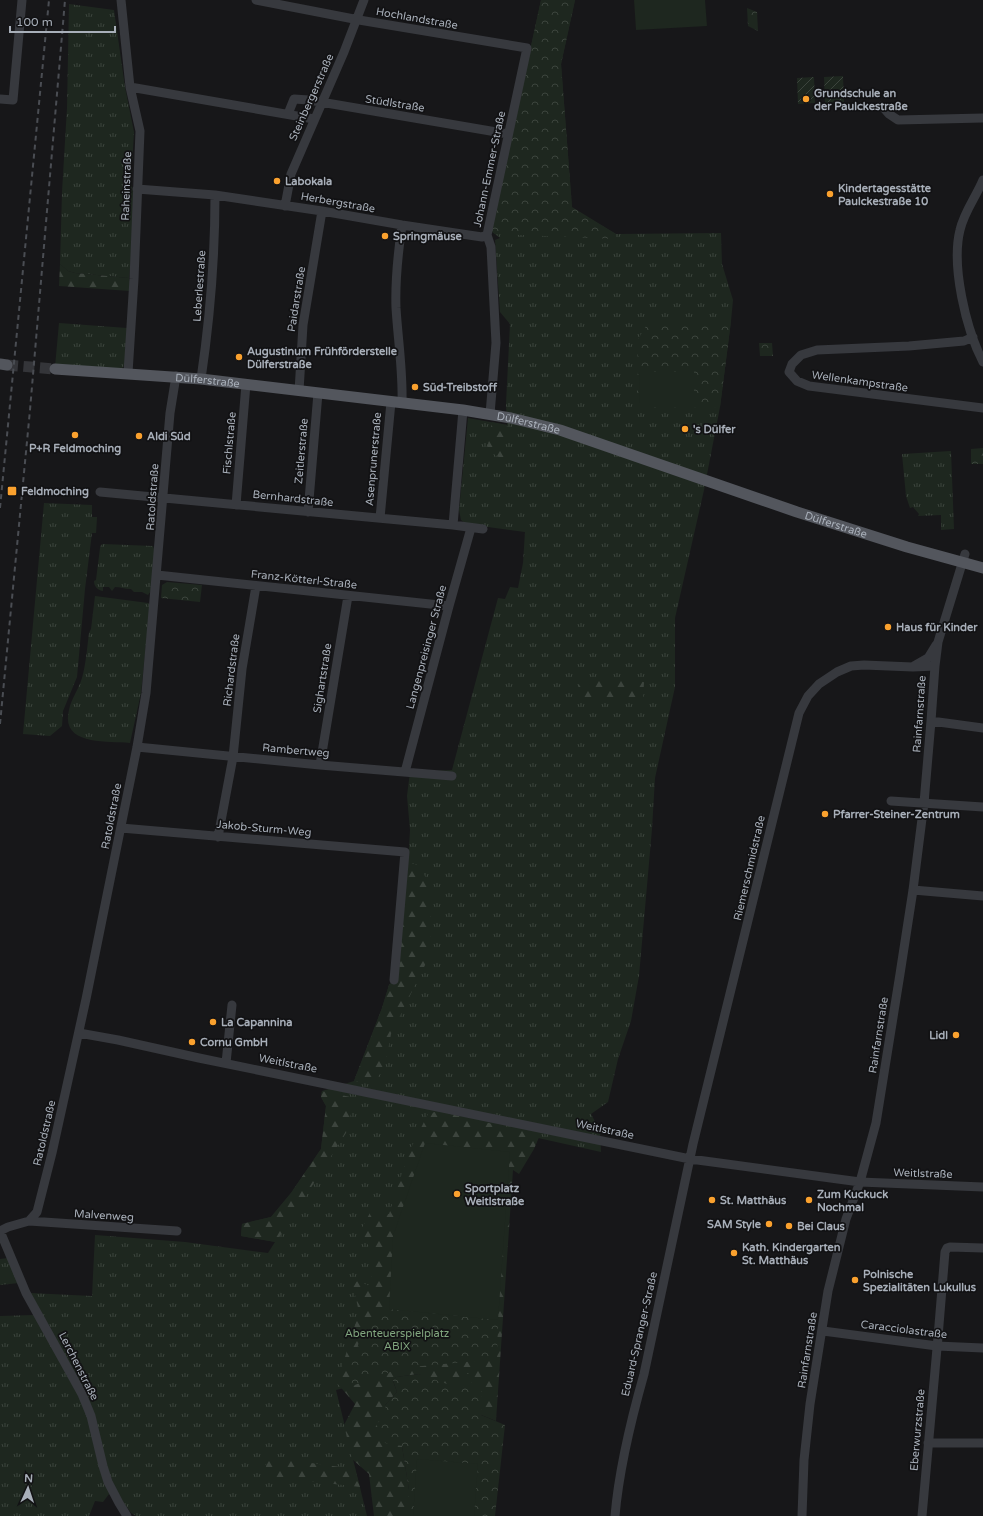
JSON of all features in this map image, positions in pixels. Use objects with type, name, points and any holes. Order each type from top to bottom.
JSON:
[{"type":"main road","name":"Dülferstraße","points":[[55,370],[176,376],[463,410],[511,418],[560,430],[797,512],[963,558],[983,568]]},
{"type":"street","points":[[0,99],[13,100],[22,0]]},
{"type":"street","name":"Raheinstraße","points":[[121,0],[130,87],[140,132],[134,278],[128,373]]},
{"type":"street","name":"Hochlandstraße","points":[[256,0],[356,20],[527,48]]},
{"type":"street","name":"Steinbergerstraße","points":[[286,206],[291,174],[344,52],[364,0]]},
{"type":"street","name":"Johann-Emmer-Straße","points":[[490,414],[496,343],[491,247],[487,236],[527,48]]},
{"type":"street","points":[[130,87],[314,119]]},
{"type":"street","name":"Stüdlstraße","points":[[288,114],[294,100],[321,103],[508,134]]},
{"type":"street","points":[[882,106],[889,114],[898,120],[983,118]]},
{"type":"street","points":[[983,180],[967,210],[960,230],[957,258],[961,291],[973,337],[983,362]]},
{"type":"street","name":"Herbergstraße","points":[[137,189],[215,195],[402,226],[482,237],[487,236]]},
{"type":"street","name":"Leberlestraße","points":[[201,379],[211,293],[215,195]]},
{"type":"street","name":"Paidarstraße","points":[[299,391],[303,325],[322,212]]},
{"type":"street","name":"Asenprunerstraße","points":[[380,518],[402,371],[396,307],[397,265],[402,226]]},
{"type":"street","name":"Wellenkampstraße","points":[[973,337],[964,341],[909,346],[817,350],[801,355],[792,364],[789,372],[797,381],[808,386],[983,408]]},
{"type":"street","name":"Ratoldstraße","points":[[29,1221],[37,1212],[40,1204],[79,1033],[137,747],[146,693],[170,414],[176,376]]},
{"type":"street","name":"Fischlstraße","points":[[236,504],[246,384]]},
{"type":"street","name":"Zeitlerstraße","points":[[308,512],[318,393]]},
{"type":"street","points":[[453,525],[463,410]]},
{"type":"street","name":"Bernhardstraße","points":[[100,492],[483,529]]},
{"type":"street","name":"Langenpreisinger Straße","points":[[406,772],[471,528]]},
{"type":"street","name":"Rainfarnstraße","points":[[802,1516],[804,1460],[810,1404],[823,1331],[828,1292],[846,1219],[860,1182],[876,1123],[913,890],[924,803],[938,642],[963,558]]},
{"type":"street","name":"Franz-Kötterl-Straße","points":[[157,575],[449,606]]},
{"type":"street","name":"Richardstraße","points":[[218,836],[233,756],[242,669],[256,586]]},
{"type":"street","name":"Sighartstraße","points":[[320,765],[348,596]]},
{"type":"street","points":[[913,667],[928,658],[938,642]]},
{"type":"street","name":"Riemerschmidstraße","points":[[690,1159],[799,713],[808,696],[819,684],[829,676],[850,666],[935,666]]},
{"type":"street","points":[[931,721],[983,728]]},
{"type":"street","name":"Rambertweg","points":[[137,747],[452,776]]},
{"type":"street","points":[[891,802],[983,807]]},
{"type":"street","name":"Jakob-Sturm-Weg","points":[[121,828],[405,852],[394,980]]},
{"type":"street","points":[[913,890],[983,896]]},
{"type":"street","points":[[226,1063],[232,1005]]},
{"type":"street","name":"Weitlstraße","points":[[79,1033],[690,1159],[860,1182],[983,1187]]},
{"type":"street","name":"Eduard-Spranger-Straße","points":[[615,1516],[616,1498],[624,1456],[644,1374],[690,1159]]},
{"type":"street","points":[[0,1231],[29,1221]]},
{"type":"street","name":"Malvenweg","points":[[29,1221],[177,1231]]},
{"type":"street","name":"Lerchenstraße","points":[[0,1231],[26,1293],[82,1394],[91,1416],[108,1482],[127,1516]]},
{"type":"street","name":"Eberwurzstraße","points":[[922,1516],[945,1249],[950,1247],[983,1248]]},
{"type":"street","name":"Caracciolastraße","points":[[823,1331],[937,1346],[983,1348]]},
{"type":"street","points":[[928,1443],[983,1443]]},
{"type":"green space","points":[[541,0],[575,0],[561,64],[572,208],[616,234],[721,233],[722,264],[733,300],[720,407],[704,490],[675,618],[675,687],[655,778],[639,976],[631,1021],[618,1059],[608,1102],[591,1114],[600,1131],[601,1152],[435,1115],[352,1386],[336,1390],[367,1516],[136,1516],[131,1513],[121,1499],[109,1494],[103,1502],[95,1501],[89,1516],[0,1516],[0,1316],[34,1315],[30,1293],[92,1296],[95,1235],[185,1242],[268,1253],[275,1242],[241,1236],[242,1224],[271,1217],[291,1193],[321,1149],[326,1106],[321,1097],[322,1091],[354,1081],[382,1008],[389,985],[397,977],[408,863],[410,830],[407,796],[410,772],[452,770],[498,598],[505,599],[510,587],[518,588],[523,563],[525,532],[466,524],[461,520],[459,510],[468,418],[507,425],[506,404],[510,324],[500,312],[495,240],[500,238],[491,231]]},
{"type":"green space","points":[[541,0],[575,0],[561,64],[572,207],[616,234],[616,239],[495,234],[491,231]]},
{"type":"green space","points":[[634,0],[705,0],[707,26],[636,30]]},
{"type":"green space","points":[[69,4],[114,10],[125,87],[134,132],[131,182],[134,217],[129,278],[75,273],[68,271],[60,264],[62,192],[67,108]]},
{"type":"green space","points":[[747,8],[757,12],[758,31],[748,26]]},
{"type":"green space","points":[[843,76],[844,102],[825,103],[824,77]]},
{"type":"green space","points":[[814,77],[815,103],[798,104],[797,78]]},
{"type":"green space","points":[[60,264],[68,271],[75,273],[129,278],[131,285],[130,291],[59,286]]},
{"type":"green space","points":[[649,321],[731,321],[720,407],[636,408],[638,371],[637,341]]},
{"type":"green space","points":[[59,323],[127,328],[126,362],[122,369],[55,367]]},
{"type":"green space","points":[[759,343],[772,343],[773,356],[760,356]]},
{"type":"green space","points":[[640,372],[694,372],[694,403],[639,403]]},
{"type":"green space","points":[[492,422],[507,425],[504,460],[487,450]]},
{"type":"green space","points":[[983,448],[983,464],[971,464],[971,449]]},
{"type":"green space","points":[[951,451],[954,529],[941,530],[941,515],[918,516],[919,514],[913,507],[910,508],[906,496],[902,454]]},
{"type":"green space","points":[[44,503],[92,505],[92,517],[97,517],[96,533],[92,533],[85,589],[77,677],[63,711],[62,726],[50,736],[23,734]]},
{"type":"green space","points":[[103,544],[153,546],[155,552],[151,591],[148,595],[142,592],[134,592],[131,589],[115,587],[112,591],[109,587],[103,587],[103,591],[96,588],[94,581],[96,580],[100,548]]},
{"type":"green space","points":[[167,582],[202,585],[200,602],[161,598],[162,585]]},
{"type":"green space","points":[[95,596],[148,603],[150,605],[141,693],[130,743],[98,741],[78,736],[72,730],[68,722],[70,706],[81,682],[83,673]]},
{"type":"green space","points":[[580,677],[644,682],[643,701],[578,698]]},
{"type":"green space","points":[[408,863],[415,864],[420,868],[429,883],[431,915],[430,955],[391,1034],[385,1066],[373,1085],[354,1081],[382,1008],[389,985],[397,977]]},
{"type":"green space","points":[[322,1091],[355,1098],[346,1133],[276,1242],[241,1236],[242,1224],[271,1217],[291,1193],[321,1149],[326,1106],[321,1097]]},
{"type":"green space","points":[[438,1111],[540,1135],[534,1149],[519,1174],[513,1170],[496,1421],[479,1414],[419,1374],[396,1377],[393,1381],[397,1392],[385,1405],[402,1446],[409,1490],[409,1516],[374,1516],[369,1474],[352,1459],[344,1425],[355,1404],[337,1383],[359,1312],[353,1286],[357,1281],[370,1286],[374,1257],[361,1230],[372,1209],[389,1214],[408,1154],[428,1114]]},
{"type":"green space","name":"Sportplatz Weitlstraße","points":[[425,1143],[510,1152],[498,1320],[389,1309],[393,1236]]},
{"type":"green space","points":[[8,1258],[19,1283],[0,1285],[0,1259]]},
{"type":"green space","name":"Abenteuerspielplatz ABIX","points":[[389,1309],[498,1320],[497,1359],[401,1368],[352,1386],[350,1368],[364,1328]]},
{"type":"green space","points":[[464,1373],[472,1373],[471,1389],[482,1390],[481,1415],[505,1425],[495,1516],[409,1516],[409,1490],[402,1446],[385,1443],[376,1424],[387,1415],[385,1405],[397,1392],[393,1380],[396,1377],[419,1374],[450,1385],[452,1389],[463,1389]]},
{"type":"green space","points":[[267,1457],[355,1469],[360,1487],[265,1476]]},
{"type":"green space","points":[[417,1459],[478,1464],[474,1516],[413,1516]]},
{"type":"tunnel","points":[[7,365],[55,369]]},
{"type":"railway","points":[[0,508],[49,0]]},
{"type":"railway","points":[[0,724],[30,410],[65,0]]},
{"type":"place","name":"Grundschule an der Paulckestraße","points":[[806,99]]},
{"type":"place","name":"Labokala","points":[[277,181]]},
{"type":"place","name":"Kindertagesstätte Paulckestraße 10","points":[[830,194]]},
{"type":"place","name":"Springmäuse","points":[[385,236]]},
{"type":"place","name":"Augustinum Frühförderstelle Dülferstraße","points":[[239,357]]},
{"type":"place","name":"Süd-Treibstoff","points":[[415,387]]},
{"type":"place","name":"'s Dülfer","points":[[685,429]]},
{"type":"place","name":"P+R Feldmoching","points":[[75,435]]},
{"type":"place","name":"Aldi Süd","points":[[139,436]]},
{"type":"place","name":"Feldmoching","points":[[12,491]]},
{"type":"place","name":"Haus für Kinder","points":[[888,627]]},
{"type":"place","name":"Pfarrer-Steiner-Zentrum","points":[[825,814]]},
{"type":"place","name":"La Capannina","points":[[213,1022]]},
{"type":"place","name":"Lidl","points":[[956,1035]]},
{"type":"place","name":"Cornu GmbH","points":[[192,1042]]},
{"type":"place","name":"Sportplatz Weitlstraße","points":[[457,1194]]},
{"type":"place","name":"St. Matthäus","points":[[712,1200]]},
{"type":"place","name":"Zum Kuckuck Nochmal","points":[[809,1200]]},
{"type":"place","name":"SAM Style","points":[[769,1224]]},
{"type":"place","name":"Bei Claus","points":[[789,1226]]},
{"type":"place","name":"Kath. Kindergarten St. Matthäus","points":[[734,1253]]},
{"type":"place","name":"Polnische Spezialitäten Lukullus","points":[[855,1280]]}]
